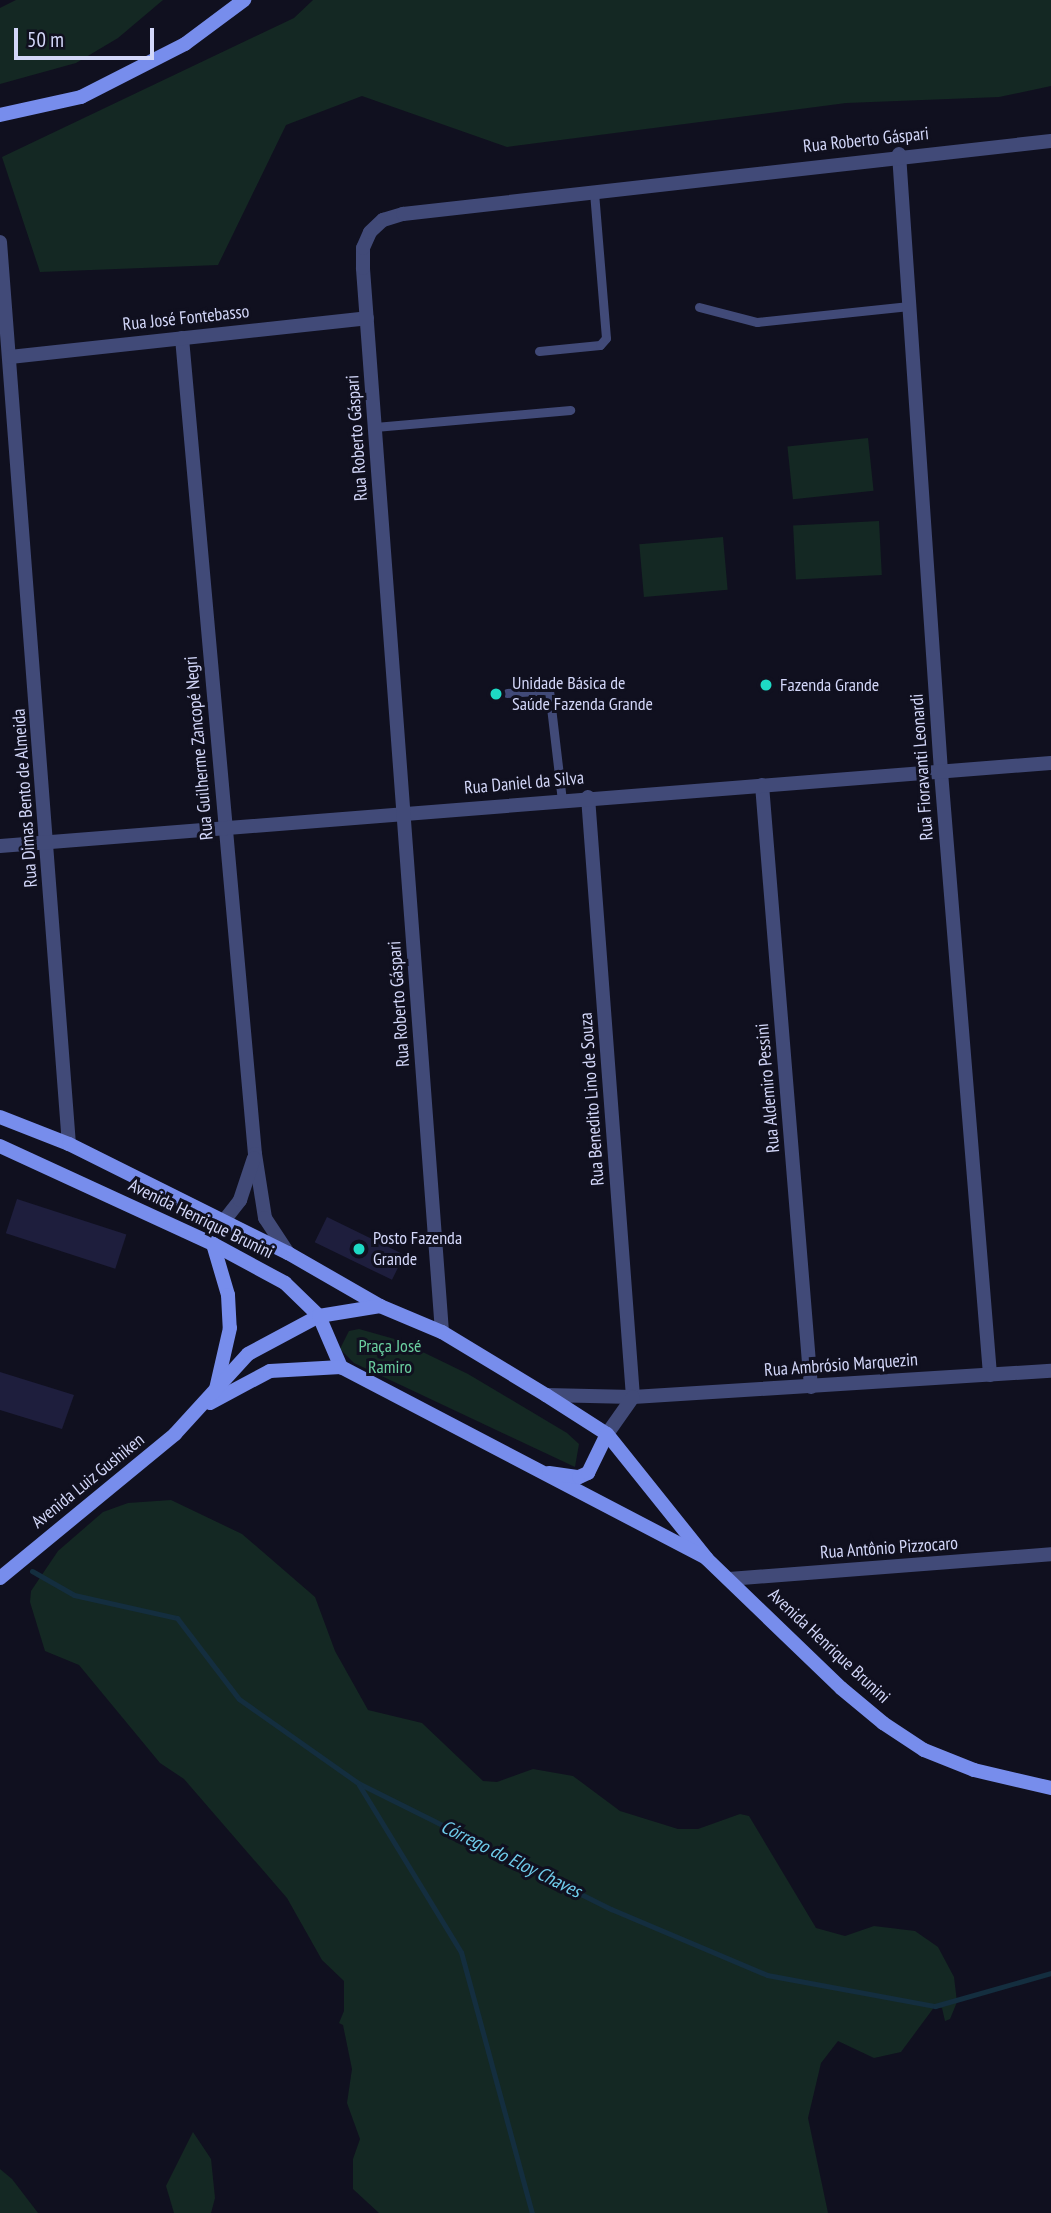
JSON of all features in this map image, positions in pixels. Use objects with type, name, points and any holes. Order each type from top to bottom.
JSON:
[{"type":"main road","points":[[0,115],[81,97],[185,44],[244,0]]},
{"type":"main road","name":"Avenida Henrique Brunini","points":[[0,1117],[69,1144],[288,1253],[380,1306],[442,1332],[546,1395],[607,1434],[707,1559],[841,1688],[924,1750],[974,1770],[1051,1788]]},
{"type":"main road","name":"Avenida Henrique Brunini","points":[[0,1146],[213,1244],[285,1283],[319,1316]]},
{"type":"main road","points":[[213,1244],[228,1294],[230,1328],[216,1389]]},
{"type":"main road","points":[[341,1367],[319,1316],[380,1306]]},
{"type":"main road","name":"Avenida Luiz Gushiken","points":[[0,1578],[197,1411],[248,1354],[319,1316]]},
{"type":"main road","name":"Avenida Henrique Brunini","points":[[341,1367],[707,1559]]},
{"type":"main road","name":"Avenida Luiz Gushiken","points":[[197,1411],[270,1371],[341,1367]]},
{"type":"main road","points":[[534,1469],[584,1476],[592,1470],[607,1434]]},
{"type":"street","name":"Rua Roberto Gáspari","points":[[442,1332],[367,318],[363,248],[370,232],[383,220],[403,214],[899,155],[1051,141]]},
{"type":"street","name":"Rua Fioravanti Leonardi","points":[[899,155],[941,772],[990,1375]]},
{"type":"street","name":"Rua Dimas Bento de Almeida","points":[[0,242],[69,1144]]},
{"type":"street","name":"Rua José Fontebasso","points":[[10,357],[367,318]]},
{"type":"street","name":"Rua Guilherme Zancopé Negri","points":[[182,338],[256,1154],[265,1218],[288,1253]]},
{"type":"street","name":"Rua Daniel da Silva","points":[[0,846],[589,797],[1051,763]]},
{"type":"street","name":"Rua Aldemiro Pessini","points":[[762,785],[811,1387]]},
{"type":"street","name":"Rua Benedito Lino de Souza","points":[[589,797],[633,1397]]},
{"type":"street","name":"Rua Guilherme Zancopé Negri","points":[[223,1222],[240,1200],[256,1154]]},
{"type":"street","name":"Rua Ambrósio Marquezin","points":[[546,1395],[633,1397],[1051,1371]]},
{"type":"street","points":[[607,1434],[633,1397]]},
{"type":"street","name":"Rua Antônio Pizzocaro","points":[[729,1579],[1051,1555]]},
{"type":"lane","points":[[539,351],[600,345],[607,338],[594,191]]},
{"type":"lane","points":[[699,307],[757,322],[909,306]]},
{"type":"lane","points":[[375,427],[570,410]]},
{"type":"lane","points":[[508,693],[549,690],[562,800]]},
{"type":"green space","points":[[16,0],[163,0],[118,38],[76,63],[0,84],[0,8]]},
{"type":"green space","points":[[313,0],[1051,0],[1051,86],[999,97],[846,103],[507,147],[362,96],[286,125],[218,265],[40,272],[2,157],[294,18]]},
{"type":"green space","points":[[868,438],[874,491],[793,499],[787,446]]},
{"type":"green space","points":[[879,521],[882,575],[796,579],[793,526]]},
{"type":"green space","points":[[723,537],[728,590],[644,597],[639,544]]},
{"type":"green space","name":"Praça José Ramiro","points":[[359,1329],[398,1340],[468,1374],[567,1433],[579,1444],[575,1467],[354,1363],[340,1349],[349,1331]]},
{"type":"green space","points":[[171,1500],[242,1534],[315,1597],[335,1651],[368,1710],[422,1723],[483,1781],[497,1782],[533,1769],[573,1776],[620,1811],[678,1829],[698,1829],[740,1814],[749,1816],[816,1928],[845,1936],[874,1926],[915,1931],[938,1947],[954,1977],[957,2002],[950,2019],[945,2021],[942,2008],[935,2006],[901,2052],[874,2058],[838,2041],[821,2063],[808,2118],[828,2213],[379,2213],[353,2189],[353,2159],[360,2139],[347,2103],[352,2069],[343,2025],[339,2023],[344,2011],[344,1981],[322,1960],[287,1898],[184,1779],[160,1763],[79,1665],[45,1651],[30,1602],[31,1591],[58,1551],[103,1512],[128,1503]]},
{"type":"green space","points":[[193,2132],[211,2159],[215,2198],[211,2213],[174,2213],[166,2186]]},
{"type":"green space","points":[[0,2169],[12,2179],[38,2213],[0,2213]]},
{"type":"building","points":[[17,1199],[126,1235],[115,1269],[6,1233]]},
{"type":"building","name":"Posto Fazenda Grande","points":[[327,1217],[404,1255],[392,1280],[315,1242]]},
{"type":"building","points":[[0,1372],[74,1395],[62,1429],[0,1410]]},
{"type":"waterway","name":"Córrego do Eloy Chaves","points":[[32,1571],[74,1595],[177,1618],[239,1699],[358,1783],[611,1909],[767,1975],[935,2006],[1051,1973]]},
{"type":"waterway","points":[[359,1785],[461,1952],[532,2213]]},
{"type":"place","name":"Fazenda Grande","points":[[766,685]]},
{"type":"place","name":"Unidade Básica de Saúde Fazenda Grande","points":[[496,694]]},
{"type":"place","name":"Posto Fazenda Grande","points":[[359,1249]]}]
